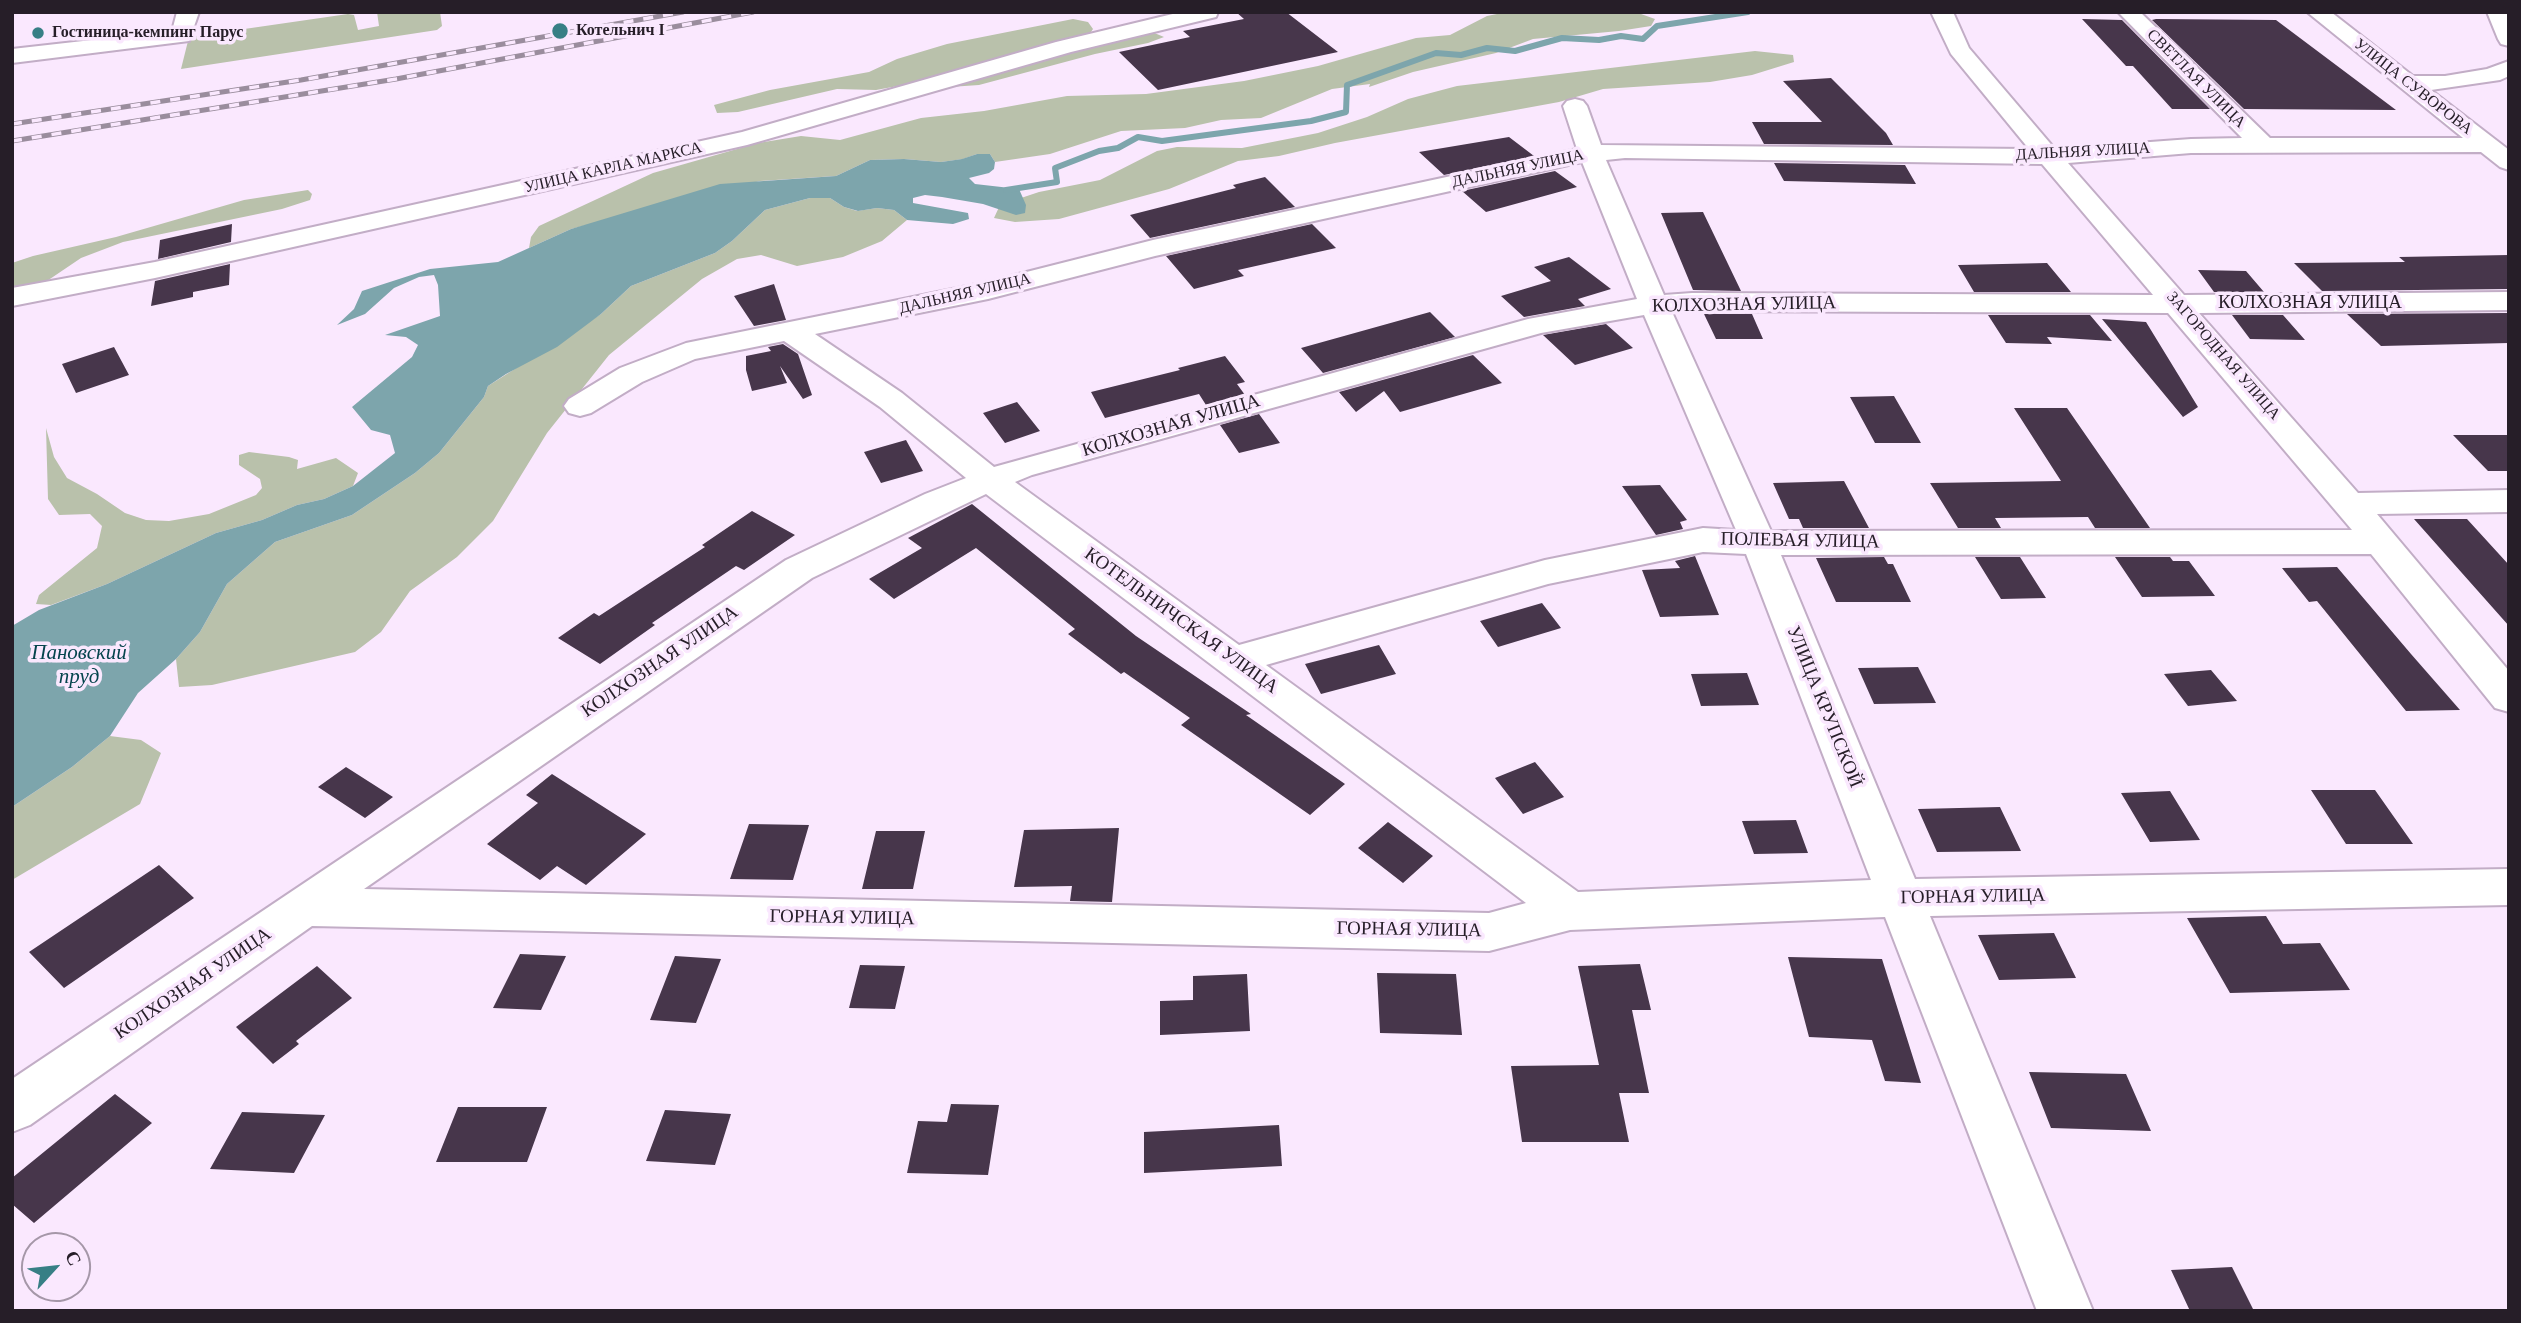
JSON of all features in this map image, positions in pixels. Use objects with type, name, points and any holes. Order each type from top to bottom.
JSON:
[{"type":"street","points":[[12,55],[181,36],[188,12]]},
{"type":"street","name":"УЛИЦА КАРЛА МАРКСА","points":[[12,297],[155,270],[747,138],[1064,47],[1208,12]]},
{"type":"street","name":"ЗАГОРОДНАЯ УЛИЦА","points":[[1942,12],[1959,49],[2047,157],[2179,304],[2350,503],[2509,698]]},
{"type":"street","name":"СВЕТЛАЯ УЛИЦА","points":[[2128,12],[2264,146]]},
{"type":"street","name":"УЛИЦА СУВОРОВА","points":[[2317,12],[2509,162]]},
{"type":"street","points":[[2498,12],[2509,39]]},
{"type":"street","points":[[2408,83],[2445,83],[2492,75],[2509,68]]},
{"type":"street","name":"УЛИЦА КРУПСКОЙ","points":[[1575,106],[1591,153],[1654,305],[1759,543],[2066,1311]]},
{"type":"street","name":"ДАЛЬНЯЯ УЛИЦА","points":[[580,406],[631,375],[666,359],[712,346],[988,290],[1153,248],[1591,153],[1625,151],[2047,157],[2129,149],[2487,145]]},
{"type":"street","name":"КОЛХОЗНАЯ УЛИЦА","points":[[12,1108],[799,569],[937,502],[1020,468],[1538,326],[1654,305],[1692,302],[2179,304],[2509,301]]},
{"type":"street","name":"КОТЕЛЬНИЧСКАЯ УЛИЦА","points":[[791,332],[891,400],[989,480],[1570,911]]},
{"type":"street","points":[[2350,503],[2509,501]]},
{"type":"street","name":"ПОЛЕВАЯ УЛИЦА","points":[[1235,660],[1545,572],[1703,540],[1759,543],[2381,542]]},
{"type":"street","name":"ГОРНАЯ УЛИЦА","points":[[307,907],[1489,932],[1570,911],[1900,898],[2509,887]]},
{"type":"shaded area","points":[[377,12],[440,12],[442,26],[437,30],[181,69],[189,37],[348,14],[354,15],[358,30],[379,26]]},
{"type":"shaded area","points":[[1502,13],[1641,14],[1655,19],[1651,26],[1533,39],[1496,53],[1413,72],[1369,87],[1370,84],[1332,89],[1261,118],[1221,120],[1185,128],[1121,131],[1050,154],[995,162],[990,154],[941,162],[870,160],[836,176],[760,181],[571,229],[529,248],[531,237],[539,226],[653,173],[758,143],[801,136],[840,140],[921,118],[984,111],[1067,96],[1146,94],[1244,81],[1318,66],[1416,38],[1450,35],[1487,16]]},
{"type":"shaded area","points":[[1073,19],[1088,22],[1093,29],[1089,35],[936,79],[876,90],[837,89],[738,112],[717,113],[714,105],[770,90],[869,72],[897,59],[947,44]]},
{"type":"shaded area","points":[[1152,32],[1164,37],[979,85],[950,87],[1109,41]]},
{"type":"shaded area","points":[[1755,51],[1793,55],[1794,62],[1752,75],[1710,82],[1603,89],[1559,102],[1335,143],[1279,156],[1238,161],[1169,189],[1059,219],[1015,222],[994,218],[1000,205],[1039,192],[1100,180],[1157,151],[1177,147],[1242,148],[1318,133],[1367,117],[1408,99],[1457,86]]},
{"type":"shaded area","points":[[308,190],[312,194],[310,200],[282,209],[123,242],[81,258],[44,283],[12,292],[12,263],[116,237],[244,200]]},
{"type":"shaded area","points":[[810,198],[830,198],[857,211],[877,208],[894,210],[907,220],[882,241],[843,257],[797,266],[761,255],[737,259],[702,279],[609,355],[547,433],[493,521],[457,557],[410,591],[381,632],[355,652],[212,685],[179,687],[176,659],[200,632],[227,584],[275,542],[352,515],[415,473],[439,453],[484,397],[488,386],[601,314],[631,286],[715,253],[765,210]]},
{"type":"shaded area","points":[[46,428],[54,457],[67,478],[125,513],[146,520],[169,521],[209,514],[256,495],[262,488],[260,479],[239,465],[239,455],[249,452],[298,460],[297,469],[336,458],[358,473],[353,486],[324,499],[297,505],[262,520],[216,533],[107,584],[51,605],[36,604],[39,595],[97,548],[102,526],[90,514],[59,515],[48,499]]},
{"type":"shaded area","points":[[110,736],[141,740],[161,753],[140,804],[12,880],[12,807],[72,767]]},
{"type":"water","name":"Пановский пруд","points":[[990,154],[995,162],[994,169],[969,178],[975,184],[1019,189],[1026,205],[1025,213],[1016,215],[983,204],[942,197],[925,195],[913,198],[913,203],[968,213],[969,219],[953,224],[907,220],[894,210],[877,208],[858,211],[844,207],[830,198],[810,198],[765,210],[715,253],[631,286],[601,314],[557,347],[488,386],[484,397],[439,453],[415,473],[352,515],[275,542],[227,584],[200,632],[176,659],[138,693],[110,736],[72,767],[12,807],[12,626],[39,610],[107,584],[216,533],[262,520],[297,505],[324,499],[353,486],[395,453],[390,435],[371,430],[352,407],[412,357],[418,345],[406,337],[385,335],[440,316],[438,285],[434,275],[419,277],[394,288],[365,314],[337,325],[354,309],[362,291],[430,269],[498,262],[571,229],[720,184],[836,176],[870,160],[941,162]]},
{"type":"building","points":[[1236,12],[1286,12],[1338,52],[1158,90],[1119,52],[1190,37],[1183,31],[1244,19]]},
{"type":"building","points":[[2082,19],[2122,20],[2210,109],[2172,109],[2133,66],[2126,66]]},
{"type":"building","points":[[2152,20],[2276,20],[2396,110],[2244,109]]},
{"type":"building","points":[[1831,78],[1886,133],[1893,145],[1764,144],[1752,122],[1822,122],[1783,81]]},
{"type":"building","points":[[1509,137],[1534,156],[1444,175],[1419,152]]},
{"type":"building","points":[[1774,163],[1905,165],[1916,184],[1784,181]]},
{"type":"building","points":[[1555,171],[1577,187],[1486,212],[1462,191]]},
{"type":"building","points":[[1265,177],[1295,207],[1150,238],[1130,215],[1236,188],[1233,185]]},
{"type":"building","points":[[1703,212],[1741,291],[1693,290],[1661,213]]},
{"type":"building","points":[[232,224],[231,242],[158,259],[160,240]]},
{"type":"building","points":[[1312,224],[1336,248],[1238,270],[1244,276],[1194,289],[1166,256]]},
{"type":"building","points":[[2509,255],[2509,289],[2322,291],[2294,263],[2405,262],[2399,257]]},
{"type":"building","points":[[1569,257],[1611,289],[1578,299],[1585,306],[1524,317],[1501,296],[1551,281],[1534,267]]},
{"type":"building","points":[[2047,263],[2071,292],[1974,292],[1958,265]]},
{"type":"building","points":[[230,264],[229,285],[193,292],[193,297],[151,306],[155,281]]},
{"type":"building","points":[[2198,270],[2246,271],[2264,292],[2214,292]]},
{"type":"building","points":[[774,284],[786,320],[754,326],[734,296]]},
{"type":"building","points":[[1430,312],[1455,337],[1323,373],[1301,348]]},
{"type":"building","points":[[2509,313],[2509,343],[2381,346],[2347,314]]},
{"type":"building","points":[[1704,314],[1752,314],[1763,339],[1716,339]]},
{"type":"building","points":[[1988,315],[2090,315],[2112,341],[2047,337],[2052,344],[2006,343]]},
{"type":"building","points":[[2232,315],[2283,315],[2305,340],[2250,339]]},
{"type":"building","points":[[2102,319],[2146,322],[2198,407],[2183,417]]},
{"type":"building","points":[[1606,324],[1633,348],[1575,365],[1543,335]]},
{"type":"building","points":[[783,344],[798,354],[812,395],[803,399],[780,366],[787,383],[752,391],[746,370],[746,356],[771,351],[768,347]]},
{"type":"building","points":[[114,347],[129,375],[76,393],[62,364]]},
{"type":"building","points":[[1473,355],[1502,383],[1400,412],[1384,391],[1356,412],[1339,392]]},
{"type":"building","points":[[1225,356],[1245,382],[1237,384],[1245,395],[1206,405],[1199,394],[1105,418],[1091,392],[1180,370],[1178,368]]},
{"type":"building","points":[[1894,396],[1921,443],[1875,443],[1850,397]]},
{"type":"building","points":[[1017,402],[1040,431],[1005,443],[983,413]]},
{"type":"building","points":[[2014,408],[2067,408],[2150,528],[2095,528],[2088,517],[1995,518],[2001,528],[1958,528],[1930,483],[2061,481]]},
{"type":"building","points":[[1259,414],[1280,443],[1239,453],[1220,425]]},
{"type":"building","points":[[2453,435],[2509,435],[2509,471],[2488,471]]},
{"type":"building","points":[[906,440],[923,471],[881,483],[864,452]]},
{"type":"building","points":[[1844,481],[1869,528],[1803,528],[1799,519],[1789,519],[1773,483]]},
{"type":"building","points":[[1660,485],[1687,520],[1680,522],[1683,529],[1656,535],[1622,486]]},
{"type":"building","points":[[972,504],[1136,636],[1251,714],[1246,715],[1345,784],[1310,815],[1181,725],[1190,718],[1124,672],[1121,674],[1068,634],[1075,629],[976,548],[894,599],[869,579],[922,548],[908,538]]},
{"type":"building","points":[[752,511],[795,535],[744,570],[736,566],[652,623],[655,625],[600,664],[558,638],[594,613],[599,616],[705,547],[702,545]]},
{"type":"building","points":[[2414,519],[2467,519],[2509,565],[2509,626]]},
{"type":"building","points":[[1695,556],[1719,615],[1660,617],[1642,570],[1680,568],[1675,561]]},
{"type":"building","points":[[1884,557],[1888,564],[1893,564],[1911,602],[1836,602],[1816,558]]},
{"type":"building","points":[[1975,557],[2020,557],[2046,598],[2001,599]]},
{"type":"building","points":[[2115,557],[2170,557],[2173,561],[2189,561],[2215,596],[2142,597]]},
{"type":"building","points":[[2337,567],[2460,710],[2406,711],[2317,601],[2309,602],[2282,568]]},
{"type":"building","points":[[1542,603],[1561,628],[1498,647],[1480,621]]},
{"type":"building","points":[[1379,645],[1396,674],[1321,694],[1305,664]]},
{"type":"building","points":[[1918,667],[1936,703],[1874,704],[1858,668]]},
{"type":"building","points":[[2211,670],[2237,701],[2188,706],[2164,674]]},
{"type":"building","points":[[1747,673],[1759,705],[1701,706],[1691,674]]},
{"type":"building","points":[[1535,762],[1564,797],[1523,814],[1495,778]]},
{"type":"building","points":[[346,767],[393,797],[365,818],[318,787]]},
{"type":"building","points":[[552,774],[646,834],[586,885],[557,866],[540,880],[487,844],[538,803],[526,795]]},
{"type":"building","points":[[2311,790],[2375,790],[2413,844],[2346,844]]},
{"type":"building","points":[[2170,791],[2200,840],[2150,842],[2121,793]]},
{"type":"building","points":[[2000,807],[2021,851],[1937,852],[1918,809]]},
{"type":"building","points":[[1796,820],[1808,853],[1754,854],[1742,821]]},
{"type":"building","points":[[1388,822],[1433,856],[1403,883],[1358,848]]},
{"type":"building","points":[[749,824],[809,825],[793,880],[730,879]]},
{"type":"building","points":[[1119,828],[1112,902],[1070,901],[1072,886],[1014,887],[1024,830]]},
{"type":"building","points":[[876,831],[925,831],[913,889],[862,889]]},
{"type":"building","points":[[159,865],[194,898],[64,988],[29,952]]},
{"type":"building","points":[[2266,916],[2283,944],[2320,943],[2350,990],[2230,993],[2187,918]]},
{"type":"building","points":[[2054,933],[2076,978],[1999,980],[1978,935]]},
{"type":"building","points":[[520,954],[566,956],[541,1010],[493,1008]]},
{"type":"building","points":[[675,956],[721,959],[696,1023],[650,1020]]},
{"type":"building","points":[[1788,957],[1882,959],[1921,1083],[1885,1081],[1872,1040],[1809,1037]]},
{"type":"building","points":[[1640,964],[1651,1010],[1632,1010],[1649,1093],[1619,1093],[1629,1142],[1522,1142],[1511,1066],[1599,1065],[1578,966]]},
{"type":"building","points":[[860,965],[905,966],[895,1009],[849,1008]]},
{"type":"building","points":[[317,966],[352,998],[296,1041],[299,1044],[273,1064],[236,1027]]},
{"type":"building","points":[[1377,973],[1456,974],[1462,1035],[1380,1033]]},
{"type":"building","points":[[1247,974],[1250,1031],[1160,1035],[1160,1001],[1193,1000],[1193,976]]},
{"type":"building","points":[[2029,1072],[2126,1074],[2151,1131],[2051,1128]]},
{"type":"building","points":[[115,1094],[152,1123],[34,1223],[12,1204],[12,1178]]},
{"type":"building","points":[[951,1104],[999,1105],[988,1175],[907,1173],[918,1121],[947,1122]]},
{"type":"building","points":[[458,1107],[547,1107],[527,1162],[436,1162]]},
{"type":"building","points":[[665,1110],[731,1114],[715,1165],[646,1161]]},
{"type":"building","points":[[242,1112],[325,1115],[294,1173],[210,1169]]},
{"type":"building","points":[[1279,1125],[1282,1166],[1144,1173],[1144,1132]]},
{"type":"building","points":[[2232,1267],[2254,1311],[2190,1311],[2171,1270]]},
{"type":"waterway","points":[[1006,190],[1057,182],[1055,168],[1099,151],[1118,148],[1138,137],[1162,141],[1311,121],[1346,112],[1347,85],[1436,53],[1461,55],[1487,48],[1515,51],[1562,38],[1599,40],[1621,36],[1643,39],[1657,26],[1748,12]]},
{"type":"railway","points":[[12,124],[301,80],[683,12]]},
{"type":"railway","points":[[12,141],[396,79],[753,12]]},
{"type":"place","name":"Котельнич I","points":[[560,31]]},
{"type":"place","name":"Гостиница-кемпинг Парус","points":[[38,33]]}]
